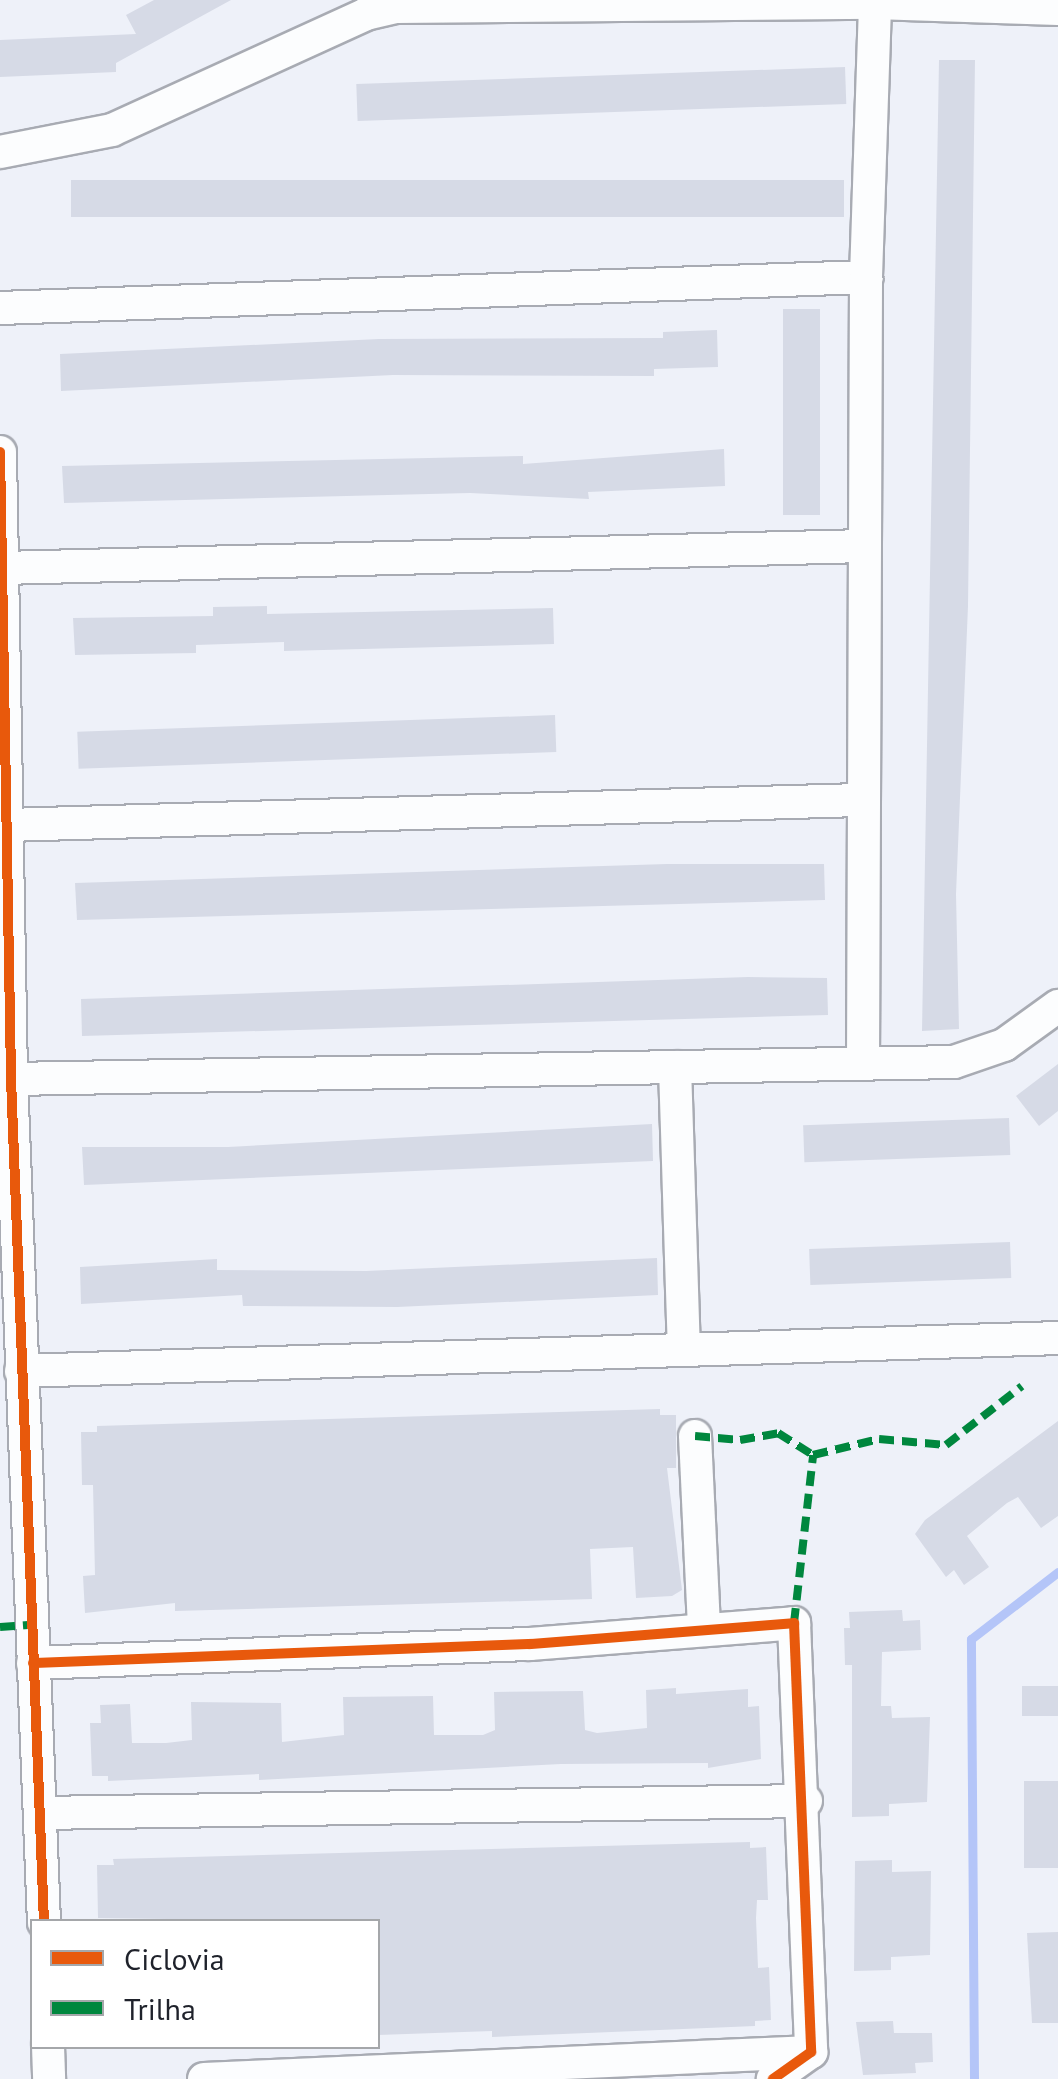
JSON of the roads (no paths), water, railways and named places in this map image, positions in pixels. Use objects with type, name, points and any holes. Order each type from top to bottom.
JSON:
[{"type":"street","points":[[0,152],[112,130],[366,14],[396,7],[876,3],[1058,8]]},
{"type":"street","points":[[863,1064],[860,800],[866,276],[876,3]]},
{"type":"street","points":[[0,308],[866,276]]},
{"type":"street","points":[[0,452],[11,1079],[44,1919]]},
{"type":"street","points":[[2,568],[863,546]]},
{"type":"street","points":[[7,825],[860,800]]},
{"type":"street","points":[[11,1079],[954,1062],[1004,1046],[1053,1021]]},
{"type":"street","points":[[675,1066],[684,1348]]},
{"type":"street","points":[[21,1370],[1058,1338]]},
{"type":"street","points":[[695,1436],[704,1630]]},
{"type":"street","points":[[33,1663],[530,1644],[794,1623],[806,1801],[812,2052]]},
{"type":"street","points":[[40,1813],[806,1801]]},
{"type":"street","points":[[48,2049],[49,2079]]},
{"type":"street","points":[[204,2079],[812,2052]]},
{"type":"street","points":[[773,2079],[812,2052]]},
{"type":"waterway","points":[[974,2079],[971,1639],[1058,1572]]}]
